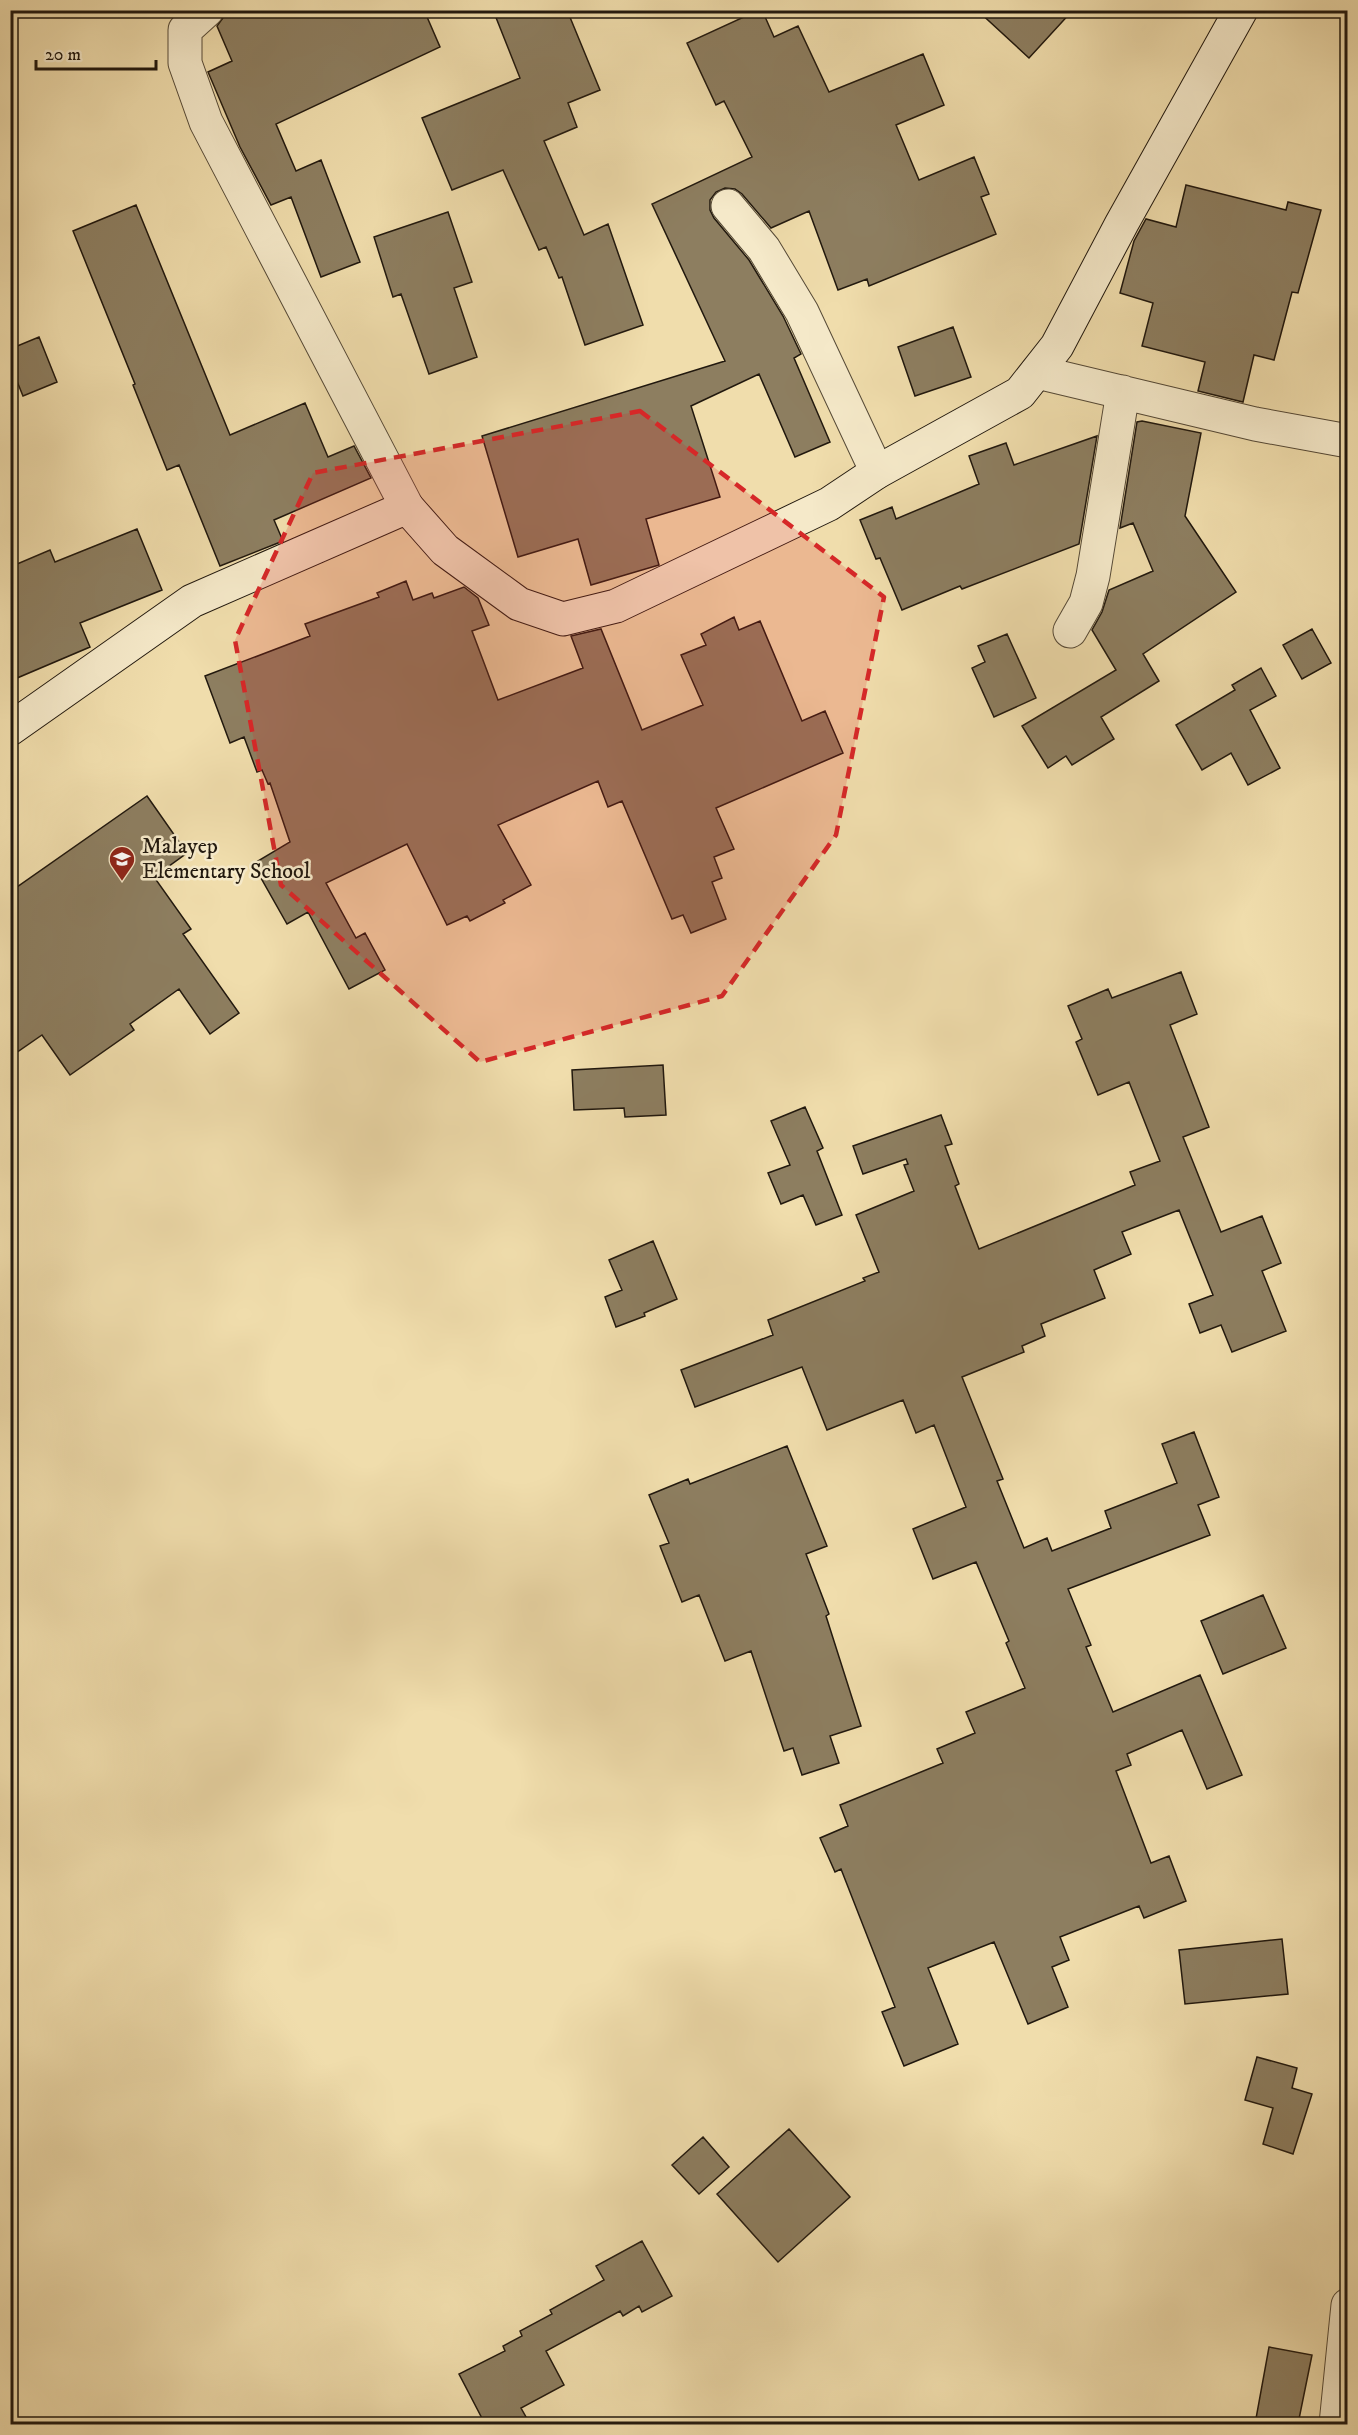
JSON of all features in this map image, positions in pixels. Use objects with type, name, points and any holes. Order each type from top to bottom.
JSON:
[{"type":"street","points":[[207,10],[185,30],[185,63],[206,122],[407,507],[446,550],[519,604],[563,619],[616,606],[830,504],[877,472],[1020,393],[1057,346],[1122,223],[1241,10]]},
{"type":"street","points":[[728,206],[764,249],[802,312],[877,472]]},
{"type":"street","points":[[1037,372],[1255,424],[1347,441]]},
{"type":"street","points":[[1070,631],[1086,603],[1093,576],[1123,392]]},
{"type":"street","points":[[10,729],[192,601],[407,507]]},
{"type":"street","points":[[1336,2424],[1347,2305]]},
{"type":"highlighted area","points":[[640,411],[884,597],[836,835],[722,996],[480,1062],[281,885],[235,640],[313,473]]},
{"type":"building","points":[[235,10],[424,10],[440,47],[276,124],[296,171],[321,160],[360,262],[321,277],[291,197],[271,205],[240,147],[208,72],[232,61],[217,26],[225,15]]},
{"type":"building","points":[[493,10],[567,10],[600,90],[568,103],[577,127],[544,141],[584,235],[608,224],[643,325],[585,345],[562,277],[559,278],[546,247],[539,250],[503,170],[452,190],[422,118],[520,78]]},
{"type":"building","points":[[762,10],[774,37],[798,26],[829,92],[923,54],[944,105],[896,125],[919,180],[974,157],[989,194],[981,197],[996,234],[869,286],[867,279],[838,290],[809,211],[771,228],[735,189],[725,188],[716,192],[710,200],[710,210],[749,260],[783,316],[801,354],[794,358],[830,442],[795,457],[759,374],[691,406],[720,497],[646,519],[659,565],[591,585],[578,539],[518,557],[482,436],[725,361],[652,204],[752,157],[724,101],[716,105],[687,43]]},
{"type":"building","points":[[977,10],[1073,10],[1029,58]]},
{"type":"building","points":[[1186,185],[1286,210],[1288,202],[1321,210],[1298,293],[1292,292],[1274,360],[1254,355],[1243,402],[1198,391],[1205,362],[1142,346],[1153,303],[1120,293],[1134,241],[1146,219],[1176,227]]},
{"type":"building","points":[[136,205],[230,435],[305,403],[328,457],[354,446],[371,478],[274,520],[283,541],[220,566],[179,465],[167,470],[73,231]]},
{"type":"building","points":[[448,212],[472,282],[454,288],[477,357],[429,374],[401,294],[393,297],[374,237]]},
{"type":"building","points":[[953,327],[971,377],[915,396],[898,347]]},
{"type":"building","points":[[39,337],[57,382],[23,396],[10,364],[10,349]]},
{"type":"building","points":[[1142,421],[1201,433],[1185,516],[1236,592],[1143,654],[1159,681],[1101,717],[1114,739],[1072,765],[1066,756],[1048,768],[1022,726],[1116,670],[1092,630],[1102,612],[1109,590],[1153,571],[1133,523],[1120,528],[1137,422]]},
{"type":"building","points":[[1097,436],[1079,544],[962,589],[960,586],[902,610],[880,558],[876,559],[860,520],[892,507],[896,519],[979,484],[969,456],[1006,443],[1014,465]]},
{"type":"building","points":[[137,529],[162,590],[80,623],[90,647],[10,681],[10,567],[50,550],[55,562]]},
{"type":"building","points":[[406,581],[413,600],[432,593],[434,598],[464,587],[478,598],[489,625],[472,631],[498,700],[583,668],[571,636],[601,629],[642,730],[703,705],[681,655],[706,645],[701,634],[734,617],[739,630],[760,621],[802,721],[825,711],[843,753],[716,808],[734,849],[714,857],[722,878],[712,882],[726,919],[691,933],[683,915],[672,919],[622,801],[608,807],[598,781],[498,825],[531,885],[503,900],[505,903],[470,921],[467,916],[447,925],[407,844],[326,883],[356,938],[365,933],[385,970],[349,989],[308,912],[287,924],[253,864],[290,842],[270,783],[268,784],[262,770],[257,772],[244,737],[230,743],[205,676],[310,636],[305,624],[379,597],[377,593]]},
{"type":"building","points":[[1312,629],[1331,663],[1302,679],[1283,645]]},
{"type":"building","points":[[1007,634],[1036,698],[994,717],[972,668],[985,662],[978,646]]},
{"type":"building","points":[[1261,668],[1276,696],[1250,710],[1280,768],[1248,785],[1231,753],[1202,770],[1176,725],[1235,690],[1232,685]]},
{"type":"building","points":[[147,796],[187,853],[154,877],[191,929],[183,934],[239,1013],[210,1034],[179,989],[130,1024],[134,1030],[70,1075],[42,1035],[10,1057],[10,892]]},
{"type":"building","points":[[1181,972],[1197,1014],[1170,1025],[1209,1127],[1183,1137],[1221,1232],[1262,1216],[1281,1263],[1262,1271],[1286,1331],[1232,1352],[1221,1325],[1200,1333],[1189,1304],[1213,1295],[1179,1210],[1122,1232],[1131,1254],[1094,1270],[1105,1298],[1041,1324],[1045,1336],[1022,1346],[1024,1352],[962,1377],[1003,1479],[997,1481],[1024,1548],[1047,1538],[1052,1551],[1111,1528],[1105,1511],[1177,1483],[1162,1444],[1194,1432],[1219,1497],[1198,1505],[1210,1535],[1068,1589],[1091,1645],[1086,1647],[1113,1712],[1200,1675],[1242,1775],[1207,1789],[1182,1730],[1127,1754],[1131,1765],[1116,1771],[1151,1863],[1169,1856],[1186,1901],[1144,1918],[1139,1906],[1060,1937],[1069,1960],[1052,1967],[1068,2007],[1028,2024],[994,1942],[928,1968],[958,2044],[904,2066],[882,2012],[895,2007],[841,1869],[835,1872],[820,1838],[848,1826],[840,1805],[943,1763],[937,1749],[975,1733],[966,1712],[1025,1688],[1006,1643],[1009,1641],[976,1562],[933,1579],[913,1529],[966,1507],[934,1425],[916,1433],[903,1400],[827,1430],[802,1367],[695,1407],[681,1370],[773,1335],[768,1320],[865,1281],[863,1278],[879,1272],[856,1215],[914,1191],[904,1165],[908,1164],[906,1159],[863,1174],[853,1146],[941,1115],[952,1144],[945,1146],[959,1184],[955,1186],[979,1249],[1135,1185],[1130,1172],[1160,1161],[1129,1082],[1098,1095],[1076,1042],[1082,1039],[1068,1006],[1108,989],[1112,998]]},
{"type":"building","points":[[663,1065],[666,1115],[625,1117],[624,1108],[574,1110],[572,1070]]},
{"type":"building","points":[[805,1107],[823,1148],[817,1151],[842,1215],[816,1225],[803,1195],[781,1204],[768,1173],[790,1165],[771,1121]]},
{"type":"building","points":[[653,1241],[677,1299],[644,1313],[645,1316],[616,1327],[605,1297],[622,1290],[609,1260]]},
{"type":"building","points":[[787,1446],[827,1546],[806,1554],[829,1614],[826,1616],[861,1726],[830,1736],[839,1763],[802,1775],[793,1748],[784,1751],[751,1651],[725,1661],[699,1595],[682,1602],[660,1546],[669,1543],[649,1495],[688,1479],[690,1484]]},
{"type":"building","points":[[1263,1595],[1286,1648],[1223,1674],[1201,1621]]},
{"type":"building","points":[[1282,1939],[1288,1994],[1185,2004],[1179,1950]]},
{"type":"building","points":[[1257,2057],[1297,2068],[1292,2088],[1312,2094],[1293,2154],[1263,2144],[1273,2108],[1245,2100]]},
{"type":"building","points":[[789,2129],[850,2197],[778,2262],[717,2194]]},
{"type":"building","points":[[703,2137],[729,2167],[699,2194],[672,2165]]},
{"type":"building","points":[[642,2241],[672,2296],[642,2312],[639,2306],[623,2316],[620,2311],[546,2351],[564,2385],[521,2408],[530,2424],[485,2424],[459,2374],[505,2351],[503,2346],[522,2336],[520,2331],[552,2314],[550,2310],[604,2280],[596,2266]]},
{"type":"building","points":[[1269,2347],[1312,2355],[1298,2424],[1255,2424]]},
{"type":"place","name":"Malayep Elementary School","points":[[122,882]]}]
